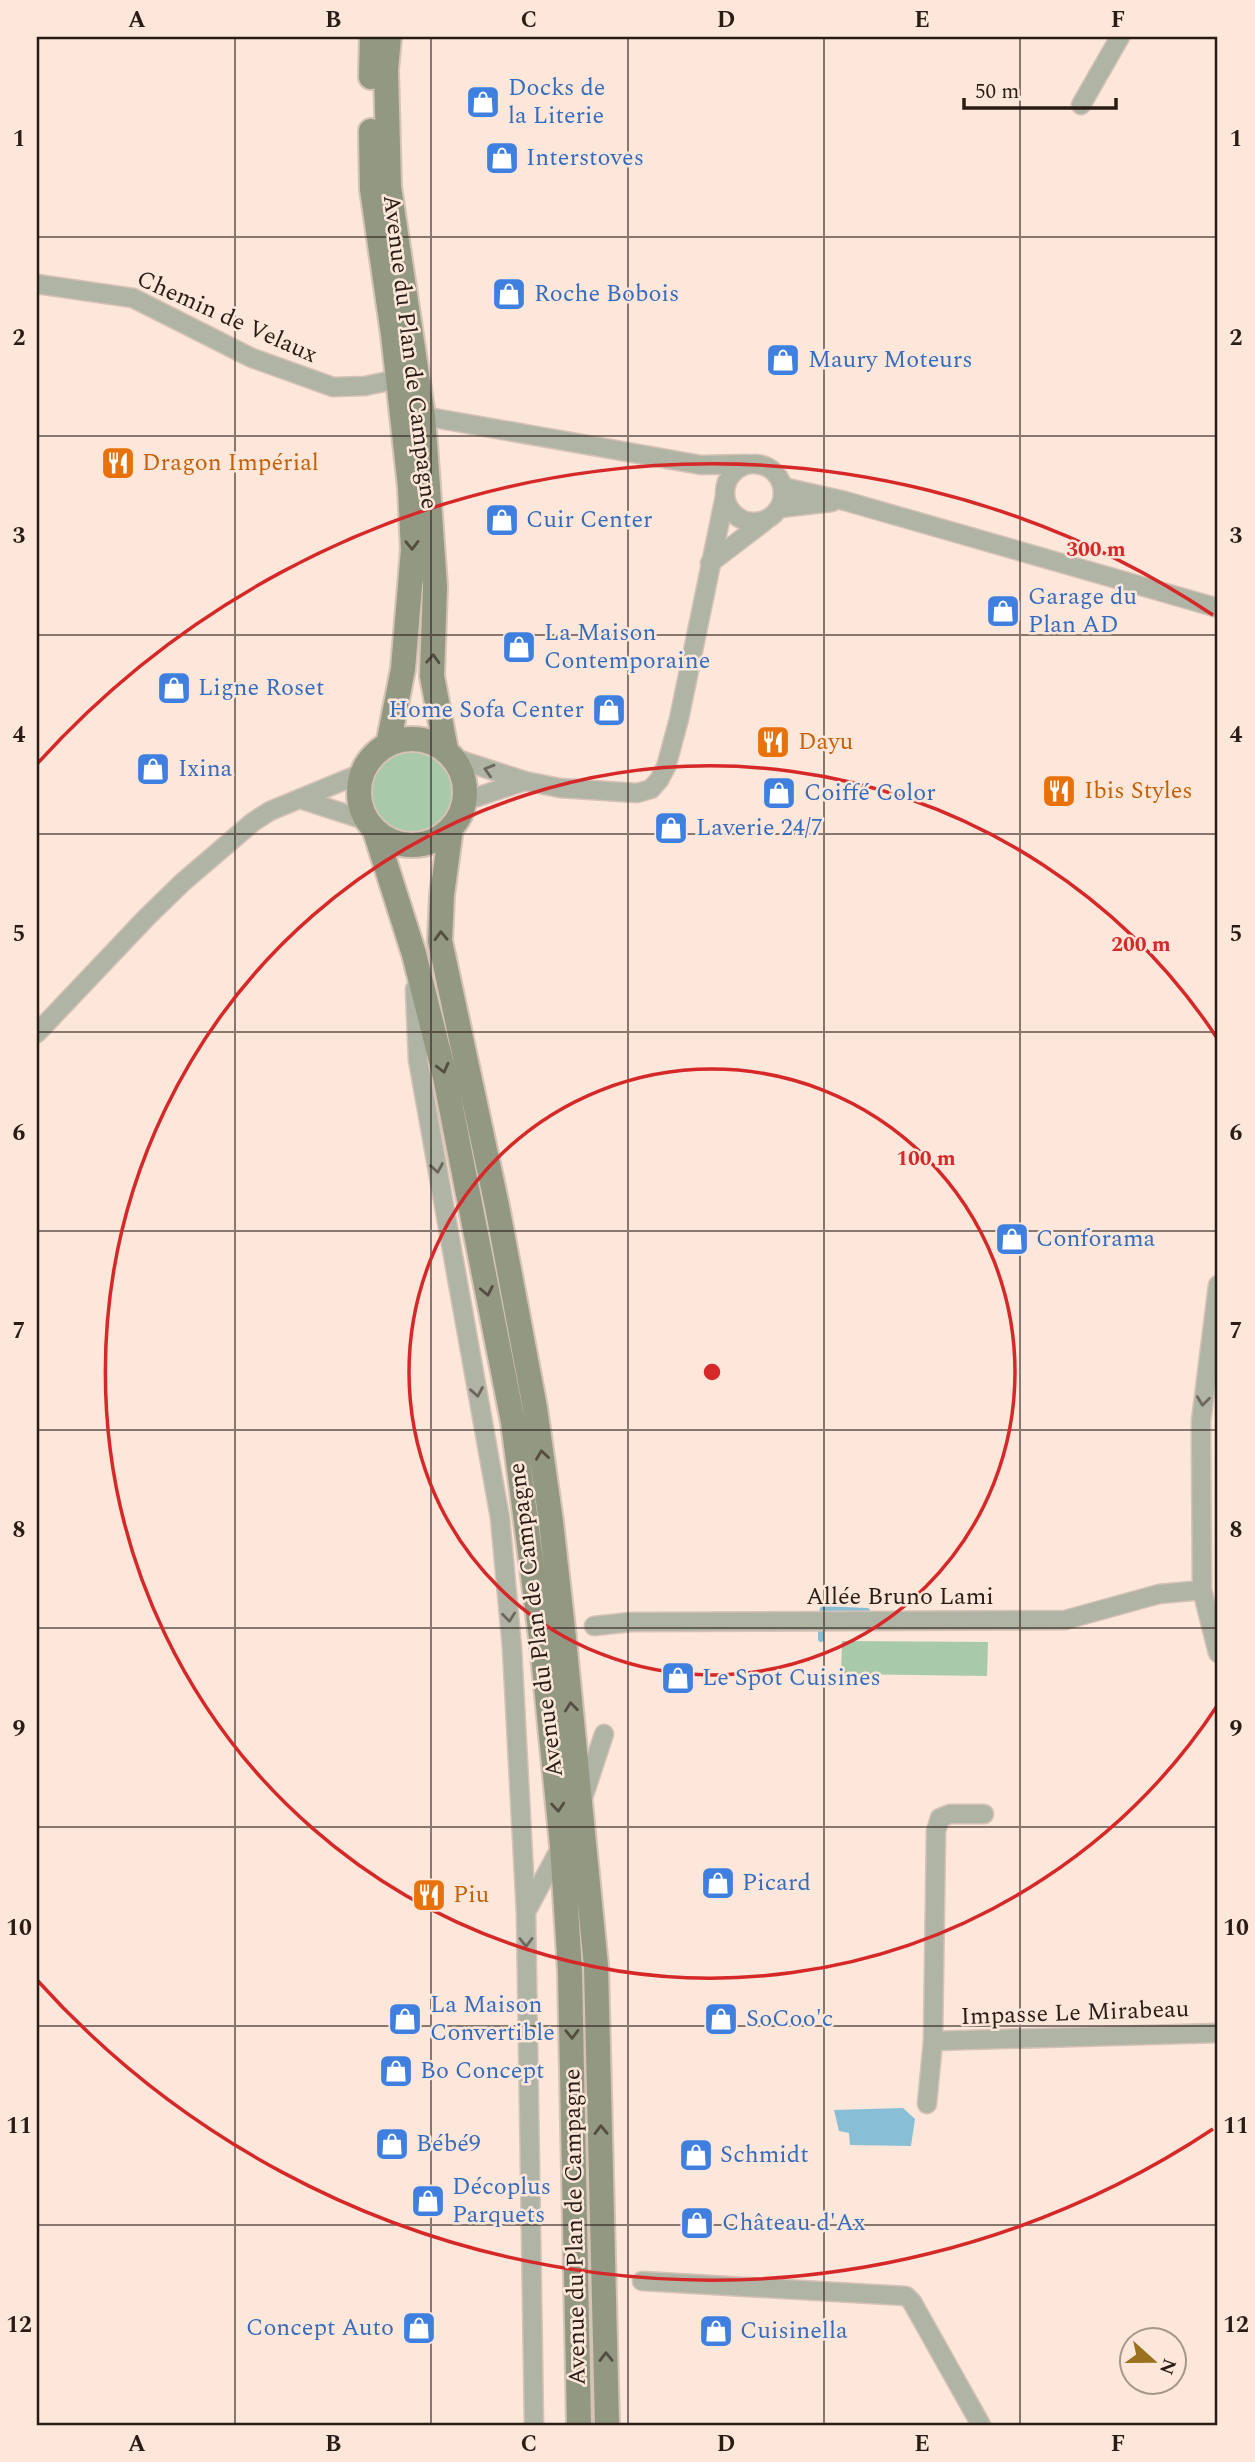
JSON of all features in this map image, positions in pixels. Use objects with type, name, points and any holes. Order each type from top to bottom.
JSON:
[{"type":"main road","name":"Avenue du Plan de Campagne","points":[[372,37],[372,189],[390,303],[410,487],[412,563],[403,669],[388,745]]},
{"type":"main road","name":"Avenue du Plan de Campagne","points":[[389,37],[386,82],[389,187],[423,416],[435,586],[432,676],[450,754]]},
{"type":"main road","points":[[413,738],[431,741],[450,754],[462,771],[466,786],[465,802],[460,816],[451,828],[430,842],[405,845],[389,840],[371,826],[361,806],[359,789],[362,772],[371,758],[388,745],[413,738]]},
{"type":"main road","name":"Avenue du Plan de Campagne","points":[[371,826],[414,954],[445,1077],[513,1422],[542,1645],[562,1845],[570,1971],[579,2425]]},
{"type":"main road","name":"Avenue du Plan de Campagne","points":[[451,828],[442,895],[440,941],[497,1206],[535,1408],[551,1522],[596,1966],[607,2425]]},
{"type":"street","points":[[1081,105],[1120,37]]},
{"type":"street","name":"Chemin de Velaux","points":[[37,284],[133,298],[252,358],[325,385],[365,386],[398,379]]},
{"type":"street","points":[[423,416],[701,465],[747,464],[766,466],[774,471],[783,486],[780,508],[710,563]]},
{"type":"street","points":[[450,754],[525,781],[560,788],[637,793],[651,789],[660,780],[666,766],[679,719],[726,489],[738,468],[747,464]]},
{"type":"street","points":[[701,465],[726,489],[732,513],[748,522],[765,520]]},
{"type":"street","points":[[783,486],[845,501],[1218,608]]},
{"type":"street","points":[[780,508],[845,501]]},
{"type":"street","points":[[37,1033],[183,882],[253,822],[270,811],[321,792],[362,772]]},
{"type":"street","points":[[465,802],[525,781]]},
{"type":"street","points":[[300,799],[371,826]]},
{"type":"street","points":[[414,954],[418,1060],[500,1518],[513,1661],[526,1913],[534,2425]]},
{"type":"street","points":[[1218,1284],[1201,1421],[1202,1590],[1218,1653]]},
{"type":"street","name":"Allée Bruno Lami","points":[[594,1626],[632,1622],[1065,1620],[1159,1594],[1202,1590]]},
{"type":"street","points":[[580,1805],[604,1734]]},
{"type":"street","name":"Impasse Le Mirabeau","points":[[927,2104],[933,2041],[936,1831],[940,1818],[950,1814],[984,1814]]},
{"type":"street","points":[[526,1913],[562,1845]]},
{"type":"street","name":"Impasse Le Mirabeau","points":[[933,2041],[1218,2033]]},
{"type":"street","points":[[642,2281],[906,2296],[912,2302],[981,2425]]},
{"type":"green space","points":[[411,751],[427,755],[441,764],[450,778],[454,794],[450,810],[441,824],[427,833],[411,837],[395,833],[381,824],[372,810],[368,794],[372,778],[381,764],[395,755]]},
{"type":"green space","points":[[842,1641],[988,1642],[987,1676],[841,1674]]},
{"type":"water","points":[[903,2108],[915,2119],[911,2146],[850,2145],[849,2133],[839,2131],[834,2110]]},
{"type":"waterway","points":[[821,1615],[823,1609],[867,1611]]},
{"type":"waterway","points":[[821,1631],[821,1639]]},
{"type":"place","name":"Docks de la Literie","points":[[483,102]]},
{"type":"place","name":"Interstoves","points":[[502,158]]},
{"type":"place","name":"Roche Bobois","points":[[509,294]]},
{"type":"place","name":"Maury Moteurs","points":[[783,360]]},
{"type":"place","name":"Dragon Impérial","points":[[118,463]]},
{"type":"place","name":"Cuir Center","points":[[502,520]]},
{"type":"place","name":"Garage du Plan AD","points":[[1003,611]]},
{"type":"place","name":"La Maison Contemporaine","points":[[519,647]]},
{"type":"place","name":"Ligne Roset","points":[[174,688]]},
{"type":"place","name":"Home Sofa Center","points":[[609,710]]},
{"type":"place","name":"Dayu","points":[[773,742]]},
{"type":"place","name":"Ixina","points":[[153,769]]},
{"type":"place","name":"Ibis Styles","points":[[1059,791]]},
{"type":"place","name":"Coiffé Color","points":[[779,793]]},
{"type":"place","name":"Laverie 24/7","points":[[671,828]]},
{"type":"place","name":"Conforama","points":[[1012,1239]]},
{"type":"place","name":"Le Spot Cuisines","points":[[678,1678]]},
{"type":"place","name":"Picard","points":[[718,1883]]},
{"type":"place","name":"Piu","points":[[429,1895]]},
{"type":"place","name":"La Maison Convertible","points":[[405,2019]]},
{"type":"place","name":"SoCoo'c","points":[[721,2019]]},
{"type":"place","name":"Bo Concept","points":[[396,2071]]},
{"type":"place","name":"Bébé9","points":[[392,2144]]},
{"type":"place","name":"Schmidt","points":[[696,2155]]},
{"type":"place","name":"Décoplus Parquets","points":[[428,2201]]},
{"type":"place","name":"Château d'Ax","points":[[697,2223]]},
{"type":"place","name":"Concept Auto","points":[[419,2328]]},
{"type":"place","name":"Cuisinella","points":[[716,2331]]}]
